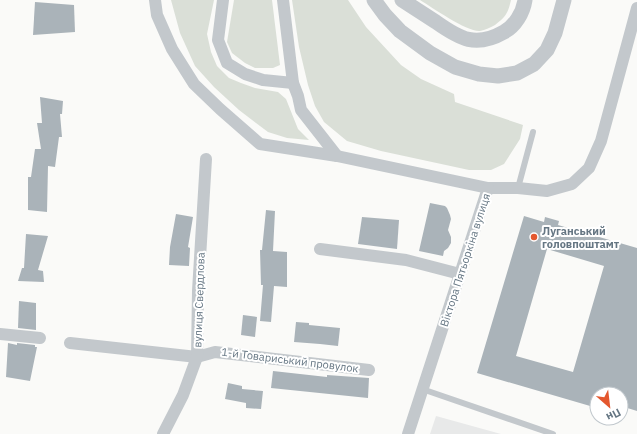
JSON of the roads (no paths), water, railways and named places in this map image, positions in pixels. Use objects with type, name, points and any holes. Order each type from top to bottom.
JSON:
[{"type":"street","points":[[155,0],[157,15],[172,49],[194,84],[220,110],[260,144],[337,156],[488,188]]},
{"type":"street","points":[[223,0],[218,40],[227,63],[245,74],[263,80],[293,83]]},
{"type":"street","points":[[283,0],[293,83],[301,110],[337,156]]},
{"type":"street","points":[[374,0],[385,15],[400,31],[430,53],[454,67],[479,74],[498,76],[517,73],[534,64],[547,50],[555,33],[564,0]]},
{"type":"street","points":[[402,0],[452,34],[466,40],[481,41],[495,37],[507,30],[517,20],[524,7],[525,0]]},
{"type":"street","name":"Віктора Пятьоркіна вулиця","points":[[408,434],[488,188],[518,188],[547,191],[572,184],[589,168],[601,141],[637,8]]},
{"type":"street","name":"вулиця Свердлова","points":[[163,434],[183,395],[196,357],[198,291],[206,159]]},
{"type":"street","points":[[320,249],[406,260],[460,274]]},
{"type":"street","points":[[0,334],[40,338]]},
{"type":"street","name":"1-й Товариський провулок","points":[[70,343],[196,357],[215,352],[369,370]]},
{"type":"lane","points":[[518,188],[534,132]]},
{"type":"lane","points":[[422,389],[553,434]]},
{"type":"place","name":"Луганський головпоштамт","points":[[534,237]]}]
